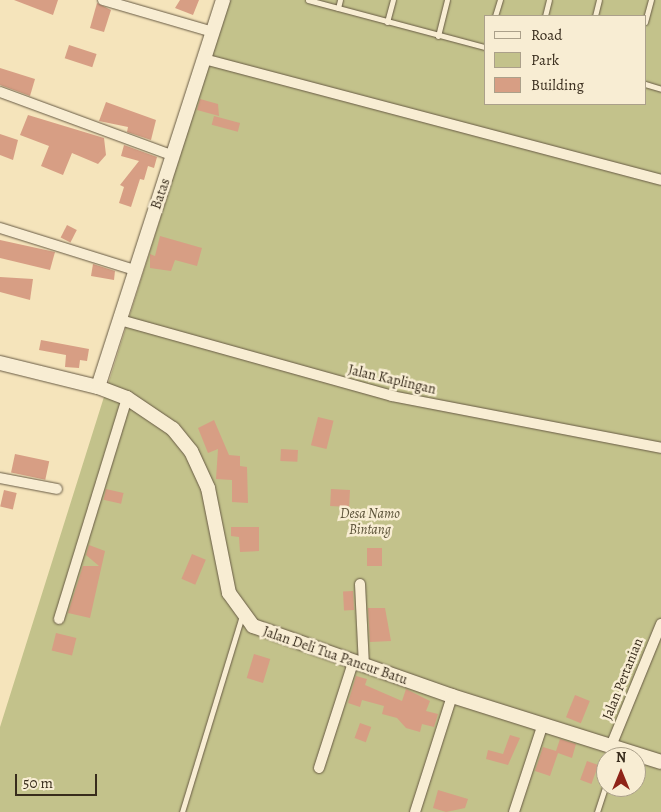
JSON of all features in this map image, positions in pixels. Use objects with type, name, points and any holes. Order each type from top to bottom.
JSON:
[{"type":"main road","name":"Batas","points":[[98,387],[224,0]]},
{"type":"main road","points":[[0,363],[98,387],[127,398],[173,429],[195,460],[215,514],[226,583],[242,616]]},
{"type":"main road","name":"Jalan Deli Tua Pancur Batu","points":[[242,616],[272,635],[452,696],[543,724],[606,747]]},
{"type":"main road","name":"Jalan Deli Tua Pancur Batu","points":[[646,758],[661,762]]},
{"type":"street","points":[[103,0],[213,32]]},
{"type":"street","points":[[204,59],[661,180]]},
{"type":"street","points":[[0,92],[174,156]]},
{"type":"street","points":[[0,228],[135,270]]},
{"type":"street","name":"Jalan Kaplingan","points":[[120,320],[392,396],[661,448]]},
{"type":"street","points":[[59,619],[127,398]]},
{"type":"street","points":[[0,478],[57,489]]},
{"type":"street","points":[[319,768],[359,665],[360,584]]},
{"type":"street","name":"Jalan Pertanian","points":[[615,747],[661,624]]},
{"type":"street","points":[[415,812],[452,696]]},
{"type":"street","points":[[514,812],[543,724]]},
{"type":"lane","points":[[308,0],[483,47]]},
{"type":"lane","points":[[338,8],[340,0]]},
{"type":"lane","points":[[387,22],[393,0]]},
{"type":"lane","points":[[438,36],[447,0]]},
{"type":"lane","points":[[495,15],[500,0]]},
{"type":"lane","points":[[545,15],[549,0]]},
{"type":"lane","points":[[595,15],[599,0]]},
{"type":"lane","points":[[646,18],[651,0]]},
{"type":"lane","points":[[646,84],[661,89]]},
{"type":"lane","points":[[182,812],[242,616]]},
{"type":"lane","points":[[597,812],[602,797]]},
{"type":"green space","name":"Desa Namo Bintang","points":[[229,0],[661,0],[661,812],[0,812],[0,727]]},
{"type":"building","points":[[14,0],[58,0],[53,15]]},
{"type":"building","points":[[180,0],[199,0],[193,15],[175,8]]},
{"type":"building","points":[[97,3],[111,10],[104,32],[90,28]]},
{"type":"building","points":[[69,45],[97,54],[92,67],[65,58]]},
{"type":"building","points":[[0,68],[35,79],[30,96],[0,85]]},
{"type":"building","points":[[200,99],[218,104],[219,116],[197,110]]},
{"type":"building","points":[[106,102],[156,120],[151,140],[127,132],[128,127],[99,121]]},
{"type":"building","points":[[28,115],[104,138],[106,155],[98,164],[72,153],[63,175],[41,166],[49,146],[20,135]]},
{"type":"building","points":[[214,116],[240,123],[238,132],[212,125]]},
{"type":"building","points":[[0,134],[18,140],[13,160],[0,155]]},
{"type":"building","points":[[124,145],[157,157],[154,168],[148,166],[144,180],[140,179],[131,207],[119,203],[124,187],[120,185],[139,161],[121,156]]},
{"type":"building","points":[[67,225],[77,230],[70,242],[61,237]]},
{"type":"building","points":[[160,236],[202,248],[197,266],[175,260],[171,271],[150,268],[150,254],[155,256]]},
{"type":"building","points":[[0,240],[55,252],[50,270],[0,258]]},
{"type":"building","points":[[93,264],[115,271],[114,280],[91,276]]},
{"type":"building","points":[[0,277],[33,279],[30,300],[0,292]]},
{"type":"building","points":[[41,340],[89,349],[87,361],[80,360],[79,368],[65,367],[66,355],[39,350]]},
{"type":"building","points":[[318,417],[334,421],[327,449],[311,445]]},
{"type":"building","points":[[214,420],[229,455],[240,456],[240,466],[247,467],[248,503],[232,502],[232,480],[216,479],[218,449],[208,453],[198,428]]},
{"type":"building","points":[[281,449],[298,450],[297,462],[280,461]]},
{"type":"building","points":[[15,454],[49,461],[45,480],[11,473]]},
{"type":"building","points":[[106,489],[124,493],[121,504],[104,500]]},
{"type":"building","points":[[331,489],[350,490],[349,507],[330,506]]},
{"type":"building","points":[[4,490],[17,493],[13,509],[0,507]]},
{"type":"building","points":[[231,527],[259,527],[259,551],[240,552],[239,537],[231,536]]},
{"type":"building","points":[[89,545],[105,551],[90,618],[68,613],[83,566],[99,566],[86,555]]},
{"type":"building","points":[[367,548],[382,548],[382,566],[367,566]]},
{"type":"building","points":[[192,554],[206,560],[195,585],[181,579]]},
{"type":"building","points":[[353,591],[354,610],[344,610],[343,592]]},
{"type":"building","points":[[368,608],[385,608],[391,641],[370,642]]},
{"type":"building","points":[[56,633],[76,638],[72,656],[52,650]]},
{"type":"building","points":[[254,654],[270,659],[263,683],[247,678]]},
{"type":"building","points":[[356,676],[367,679],[365,685],[402,701],[406,689],[430,701],[426,711],[438,714],[434,727],[422,724],[420,732],[406,728],[397,718],[382,714],[384,706],[362,700],[360,707],[348,703]]},
{"type":"building","points":[[575,695],[590,701],[581,723],[566,717]]},
{"type":"building","points":[[360,723],[371,727],[366,742],[355,738]]},
{"type":"building","points":[[510,735],[520,738],[508,765],[486,759],[488,750],[503,754]]},
{"type":"building","points":[[560,739],[576,744],[572,758],[558,753],[550,776],[535,771],[543,747],[556,751]]},
{"type":"building","points":[[587,761],[596,764],[596,771],[591,784],[580,780]]},
{"type":"building","points":[[438,790],[468,799],[465,808],[446,812],[433,808]]}]
